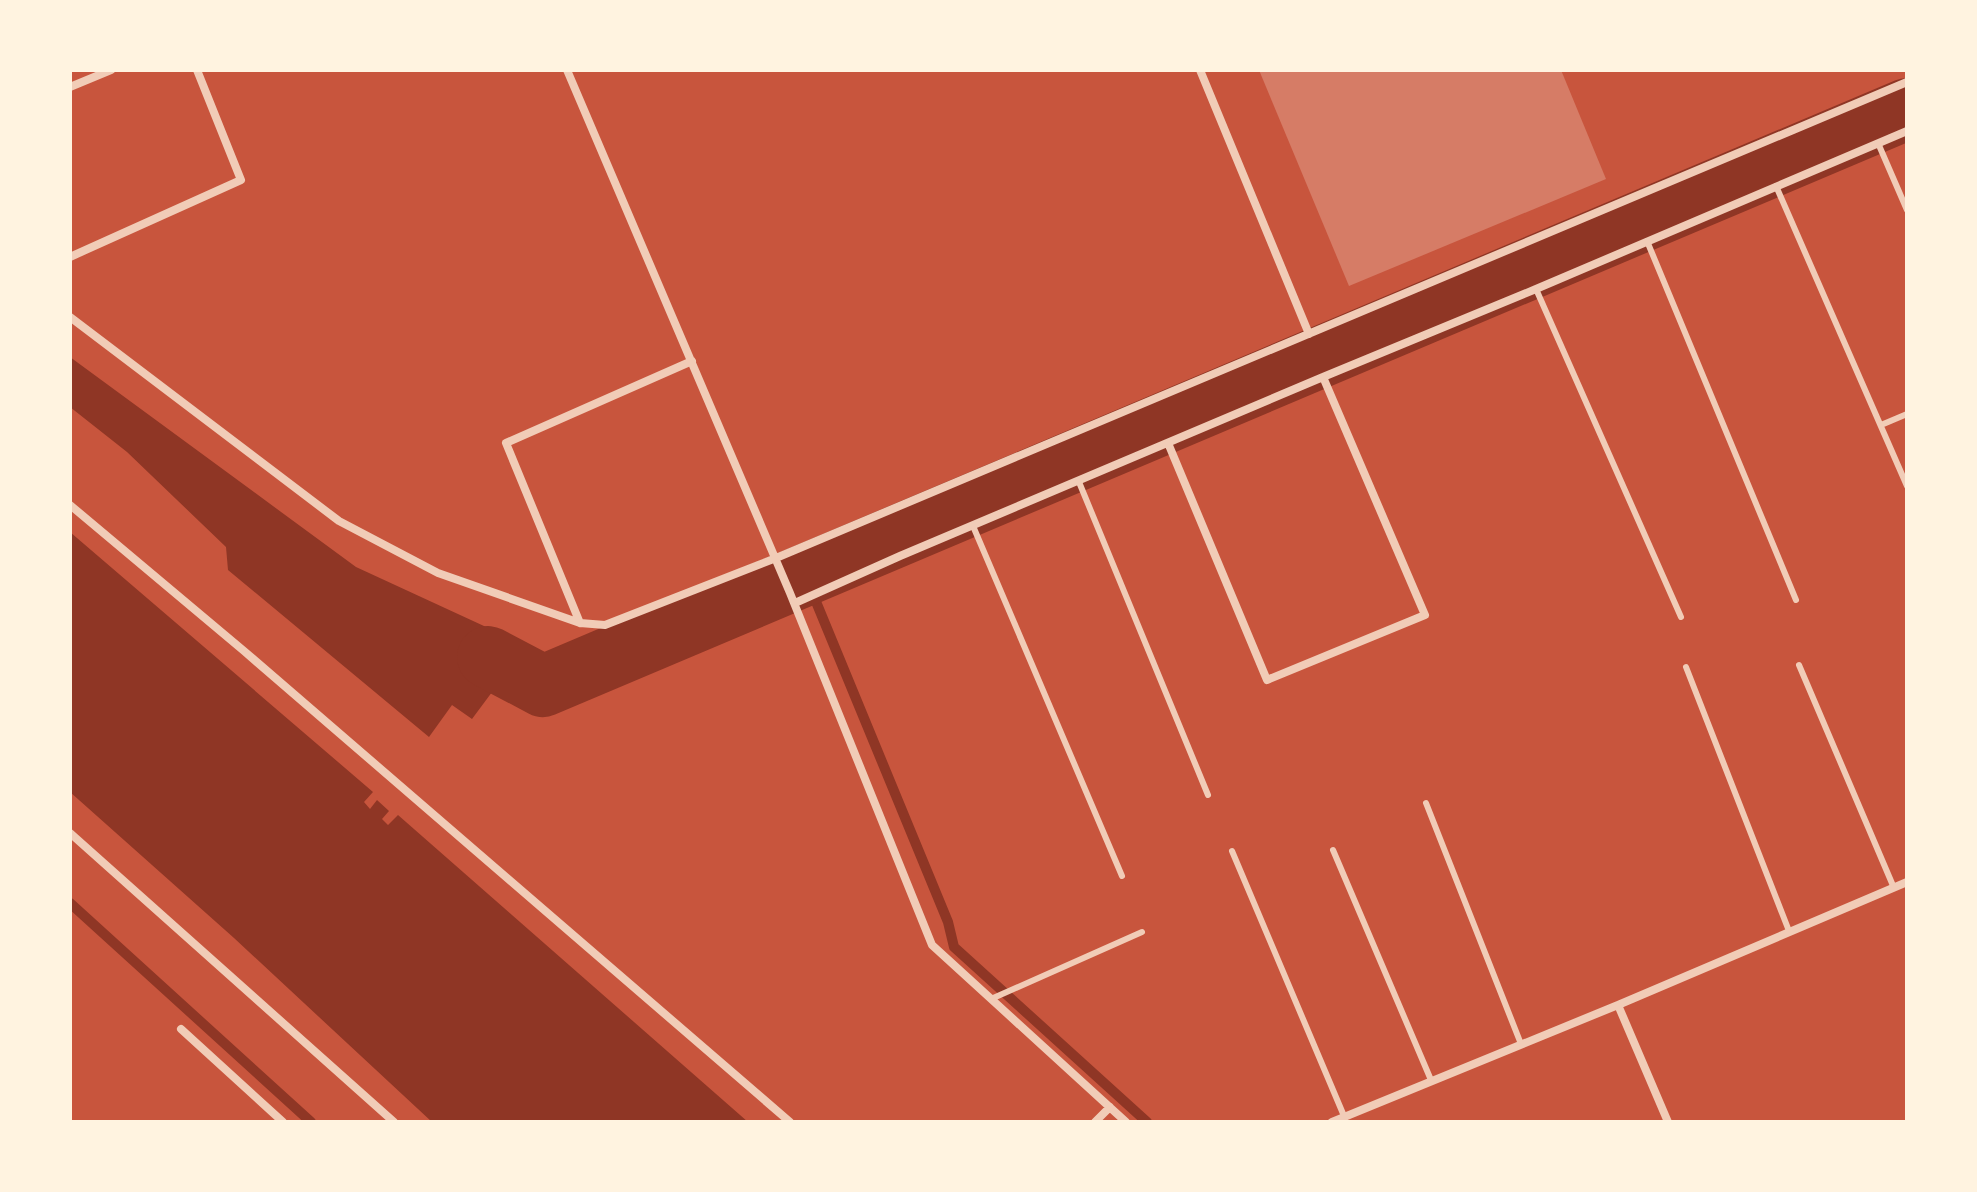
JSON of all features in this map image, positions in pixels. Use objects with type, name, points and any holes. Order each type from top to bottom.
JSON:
[{"type":"street","points":[[70,87],[111,70]]},
{"type":"street","points":[[70,257],[241,180],[197,70]]},
{"type":"street","points":[[567,70],[796,603],[932,945],[1126,1122]]},
{"type":"street","points":[[1200,70],[1309,334]]},
{"type":"street","points":[[70,317],[339,521],[438,573],[580,623],[605,625],[776,558],[1907,82]]},
{"type":"street","points":[[796,603],[1907,131]]},
{"type":"street","points":[[580,623],[506,443],[692,361]]},
{"type":"street","points":[[1168,443],[1267,680],[1425,615],[1323,377]]},
{"type":"street","points":[[70,505],[790,1122]]},
{"type":"street","points":[[70,833],[394,1122]]},
{"type":"street","points":[[1332,1122],[1907,882]]},
{"type":"street","points":[[1618,1005],[1668,1122]]},
{"type":"street","points":[[181,1029],[283,1122]]},
{"type":"street","points":[[1095,1122],[1110,1107]]},
{"type":"lane","points":[[1878,143],[1907,210]]},
{"type":"lane","points":[[1776,186],[1907,486]]},
{"type":"lane","points":[[1647,241],[1796,600]]},
{"type":"lane","points":[[1536,289],[1681,617]]},
{"type":"lane","points":[[1881,425],[1907,414]]},
{"type":"lane","points":[[1079,482],[1208,795]]},
{"type":"lane","points":[[973,526],[1122,876]]},
{"type":"lane","points":[[1799,665],[1894,888]]},
{"type":"lane","points":[[1686,667],[1789,931]]},
{"type":"lane","points":[[1426,803],[1521,1044]]},
{"type":"lane","points":[[1333,850],[1431,1080]]},
{"type":"lane","points":[[1232,851],[1344,1116]]},
{"type":"lane","points":[[993,998],[1142,932]]},
{"type":"shaded area","points":[[70,357],[356,567],[560,661],[567,685],[533,704],[498,684],[472,719],[452,705],[429,737],[228,570],[226,547],[127,452],[70,407]]},
{"type":"shaded area","points":[[70,532],[373,792],[364,802],[370,809],[377,800],[389,811],[382,819],[388,825],[398,815],[748,1122],[432,1122],[234,938],[70,792]]},
{"type":"building","points":[[1259,70],[1561,70],[1606,179],[1349,286]]},
{"type":"waterway","points":[[488,657],[543,686],[1907,109]]},
{"type":"waterway","points":[[805,575],[948,922],[954,947],[1147,1122]]},
{"type":"waterway","points":[[70,903],[311,1122]]}]
